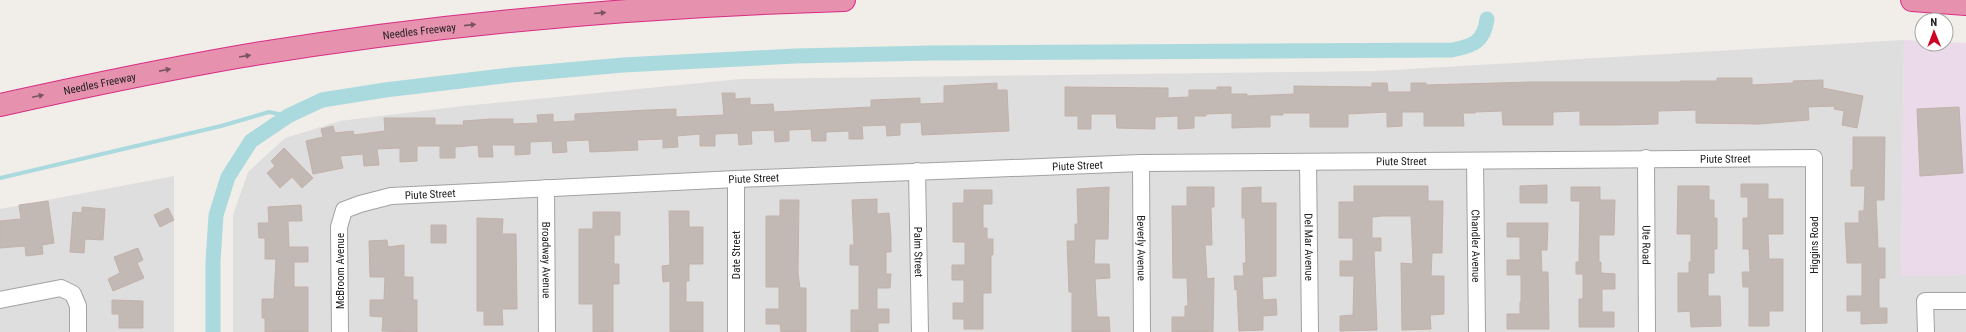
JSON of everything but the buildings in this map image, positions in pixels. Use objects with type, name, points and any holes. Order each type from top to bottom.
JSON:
[{"type":"highway","name":"Needles Freeway","points":[[0,104],[183,67],[305,47],[421,31],[628,11],[774,2],[844,0]]},
{"type":"highway","points":[[1912,0],[1966,4]]},
{"type":"street","name":"Piute Street","points":[[344,210],[391,196],[736,179],[1141,163],[1475,161],[1646,158],[1814,158]]},
{"type":"street","name":"Ute Road","points":[[1646,158],[1647,332]]},
{"type":"street","name":"Higgins Road","points":[[1814,158],[1814,332]]},
{"type":"street","name":"Chandler Avenue","points":[[1475,161],[1477,332]]},
{"type":"street","name":"Del Mar Avenue","points":[[1308,162],[1310,332]]},
{"type":"street","name":"Beverly Avenue","points":[[1141,163],[1142,332]]},
{"type":"street","name":"Palm Street","points":[[918,171],[920,332]]},
{"type":"street","name":"Date Street","points":[[736,179],[736,332]]},
{"type":"street","name":"Broadway Avenue","points":[[546,188],[547,332]]},
{"type":"street","name":"McBroom Avenue","points":[[340,332],[339,227],[344,210]]},
{"type":"street","points":[[0,300],[61,288],[73,294],[78,306],[78,332]]},
{"type":"street","points":[[1926,332],[1925,301],[1966,300]]},
{"type":"shaded area","points":[[1904,40],[1901,276],[1966,275],[1966,332],[233,332],[233,215],[248,172],[285,138],[340,121],[463,106],[741,79],[1375,71]]},
{"type":"shaded area","points":[[1904,40],[1914,41],[1914,52],[1954,52],[1954,42],[1966,43],[1966,275],[1901,276]]},
{"type":"shaded area","points":[[174,176],[174,332],[0,332],[0,209]]},
{"type":"waterway","points":[[213,332],[213,262],[216,215],[228,177],[251,141],[288,116],[322,100],[385,90],[511,75],[623,65],[795,56],[931,53],[1452,50],[1466,47],[1476,42],[1483,33],[1487,19]]},
{"type":"waterway","points":[[0,178],[221,126],[269,112],[288,116]]}]
